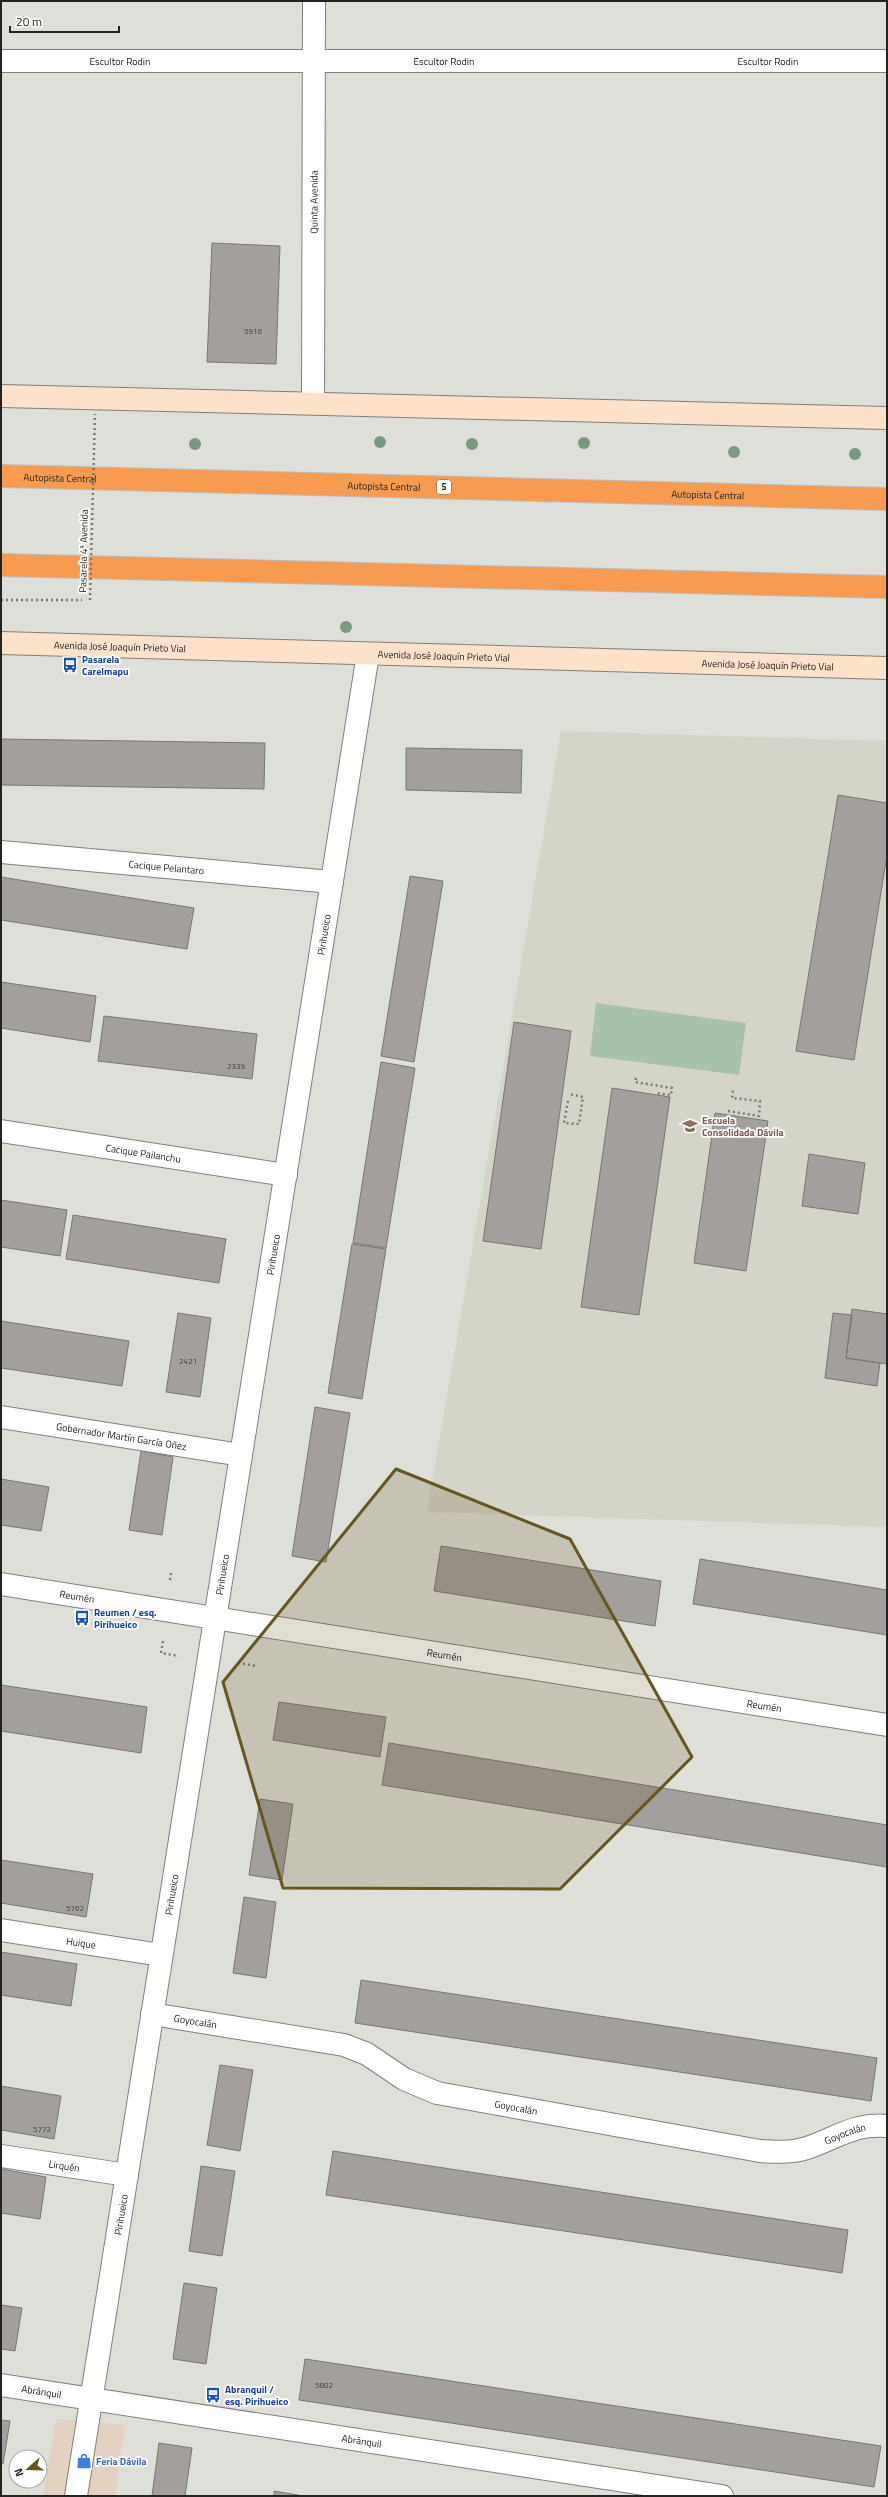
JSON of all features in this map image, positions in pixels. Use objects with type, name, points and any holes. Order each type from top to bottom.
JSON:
[{"type":"highway","name":"Autopista Central","points":[[1,476],[887,499]]},
{"type":"highway","points":[[1,565],[887,587]]},
{"type":"main road","points":[[1,396],[887,418]]},
{"type":"main road","name":"Avenida José Joaquín Prieto Vial","points":[[1,643],[887,668]]},
{"type":"street","name":"Quinta Avenida","points":[[313,403],[314,1]]},
{"type":"street","name":"Escultor Rodin","points":[[1,62],[887,61]]},
{"type":"street","name":"Pirihueico","points":[[76,2496],[368,654]]},
{"type":"street","name":"Cacique Pelantaro","points":[[1,852],[332,882]]},
{"type":"street","name":"Cacique Pailanchu","points":[[1,1132],[286,1175]]},
{"type":"street","name":"Gobernador Martín García Oñez","points":[[1,1417],[241,1455]]},
{"type":"street","name":"Reumén","points":[[1,1584],[887,1725]]},
{"type":"street","name":"Huique","points":[[1,1930],[161,1956]]},
{"type":"street","name":"Goyocalán","points":[[152,2014],[344,2045],[367,2054],[404,2079],[437,2094],[760,2152],[793,2151],[818,2144],[848,2130],[863,2126],[887,2126]]},
{"type":"street","name":"Lirquén","points":[[1,2156],[127,2175]]},
{"type":"street","name":"Abránquil","points":[[1,2385],[722,2496]]},
{"type":"path","name":"Pasarela 4ª Avenida","points":[[1,600],[90,600],[95,414]]},
{"type":"path","points":[[636,1078],[635,1082],[672,1088],[671,1095],[655,1092]]},
{"type":"path","points":[[728,1111],[759,1116],[760,1101],[732,1098],[733,1090]]},
{"type":"path","points":[[568,1101],[564,1123],[579,1124],[583,1097],[569,1094]]},
{"type":"highlighted area","points":[[396,1469],[570,1539],[692,1757],[560,1889],[283,1888],[223,1682]]},
{"type":"shaded area","name":"Escuela Consolidada Dávila","points":[[561,731],[887,741],[887,1527],[427,1512]]},
{"type":"shaded area","name":"Feria Dávila","points":[[56,2419],[125,2425],[115,2496],[43,2496],[44,2489],[48,2489],[48,2466]]},
{"type":"green space","points":[[596,1003],[746,1023],[739,1075],[590,1056]]},
{"type":"building","points":[[212,243],[280,246],[276,364],[207,362]]},
{"type":"building","points":[[1,739],[265,743],[264,789],[1,785]]},
{"type":"building","points":[[406,748],[522,750],[521,793],[406,790]]},
{"type":"building","points":[[838,795],[887,803],[887,855],[854,1060],[796,1051]]},
{"type":"building","points":[[410,876],[443,881],[414,1062],[381,1056]]},
{"type":"building","points":[[1,877],[194,908],[187,949],[1,920]]},
{"type":"building","points":[[1,982],[96,996],[90,1042],[1,1028]]},
{"type":"building","points":[[104,1016],[257,1034],[252,1079],[98,1061]]},
{"type":"building","points":[[514,1022],[571,1031],[541,1249],[483,1241]]},
{"type":"building","points":[[381,1062],[415,1068],[386,1248],[353,1243]]},
{"type":"building","points":[[612,1088],[670,1097],[639,1315],[581,1307]]},
{"type":"building","points":[[715,1113],[768,1121],[746,1271],[694,1263]]},
{"type":"building","points":[[809,1154],[865,1163],[858,1214],[802,1206]]},
{"type":"building","points":[[1,1200],[67,1210],[60,1256],[1,1247]]},
{"type":"building","points":[[73,1215],[226,1239],[219,1283],[66,1259]]},
{"type":"building","points":[[352,1244],[386,1249],[362,1399],[328,1393]]},
{"type":"building","points":[[852,1309],[887,1314],[887,1364],[846,1358]]},
{"type":"building","points":[[178,1313],[211,1318],[200,1397],[166,1392]]},
{"type":"building","points":[[833,1313],[852,1315],[846,1358],[880,1363],[877,1386],[825,1378]]},
{"type":"building","points":[[1,1321],[129,1341],[122,1386],[1,1368]]},
{"type":"building","points":[[315,1407],[350,1413],[326,1562],[292,1556]]},
{"type":"building","points":[[141,1451],[173,1457],[162,1535],[129,1530]]},
{"type":"building","points":[[1,1479],[49,1487],[41,1531],[1,1525]]},
{"type":"building","points":[[441,1546],[661,1581],[655,1626],[434,1591]]},
{"type":"building","points":[[700,1559],[887,1590],[887,1635],[693,1604]]},
{"type":"building","points":[[1,1685],[147,1707],[141,1753],[1,1731]]},
{"type":"building","points":[[279,1702],[386,1717],[380,1757],[273,1740]]},
{"type":"building","points":[[389,1743],[887,1825],[887,1867],[382,1785]]},
{"type":"building","points":[[260,1799],[293,1804],[282,1880],[249,1875]]},
{"type":"building","points":[[1,1860],[93,1874],[86,1917],[1,1903]]},
{"type":"building","points":[[244,1897],[276,1902],[266,1978],[233,1973]]},
{"type":"building","points":[[1,1952],[77,1964],[71,2006],[1,1995]]},
{"type":"building","points":[[361,1980],[877,2058],[871,2101],[355,2023]]},
{"type":"building","points":[[220,2065],[253,2070],[240,2151],[207,2145]]},
{"type":"building","points":[[1,2086],[61,2096],[54,2139],[1,2130]]},
{"type":"building","points":[[333,2151],[848,2230],[842,2273],[326,2195]]},
{"type":"building","points":[[201,2166],[235,2171],[222,2256],[189,2251]]},
{"type":"building","points":[[1,2169],[46,2177],[40,2219],[1,2213]]},
{"type":"building","points":[[184,2283],[217,2288],[206,2364],[173,2359]]},
{"type":"building","points":[[1,2305],[22,2308],[15,2351],[1,2349]]},
{"type":"building","points":[[305,2359],[881,2446],[874,2487],[299,2400]]},
{"type":"building","points":[[1,2420],[10,2421],[3,2464],[1,2464]]},
{"type":"building","points":[[159,2443],[192,2448],[185,2496],[152,2496]]},
{"type":"building","points":[[274,2491],[304,2496],[274,2496]]},
{"type":"place","name":"Pasarela Carelmapu","points":[[70,665]]},
{"type":"place","name":"Escuela Consolidada Dávila","points":[[690,1126]]},
{"type":"place","name":"Reumen / esq. Pirihueico","points":[[82,1618]]},
{"type":"place","name":"Abranquil / esq. Pirihueico","points":[[213,2395]]},
{"type":"place","name":"Feria Dávila","points":[[84,2461]]}]
